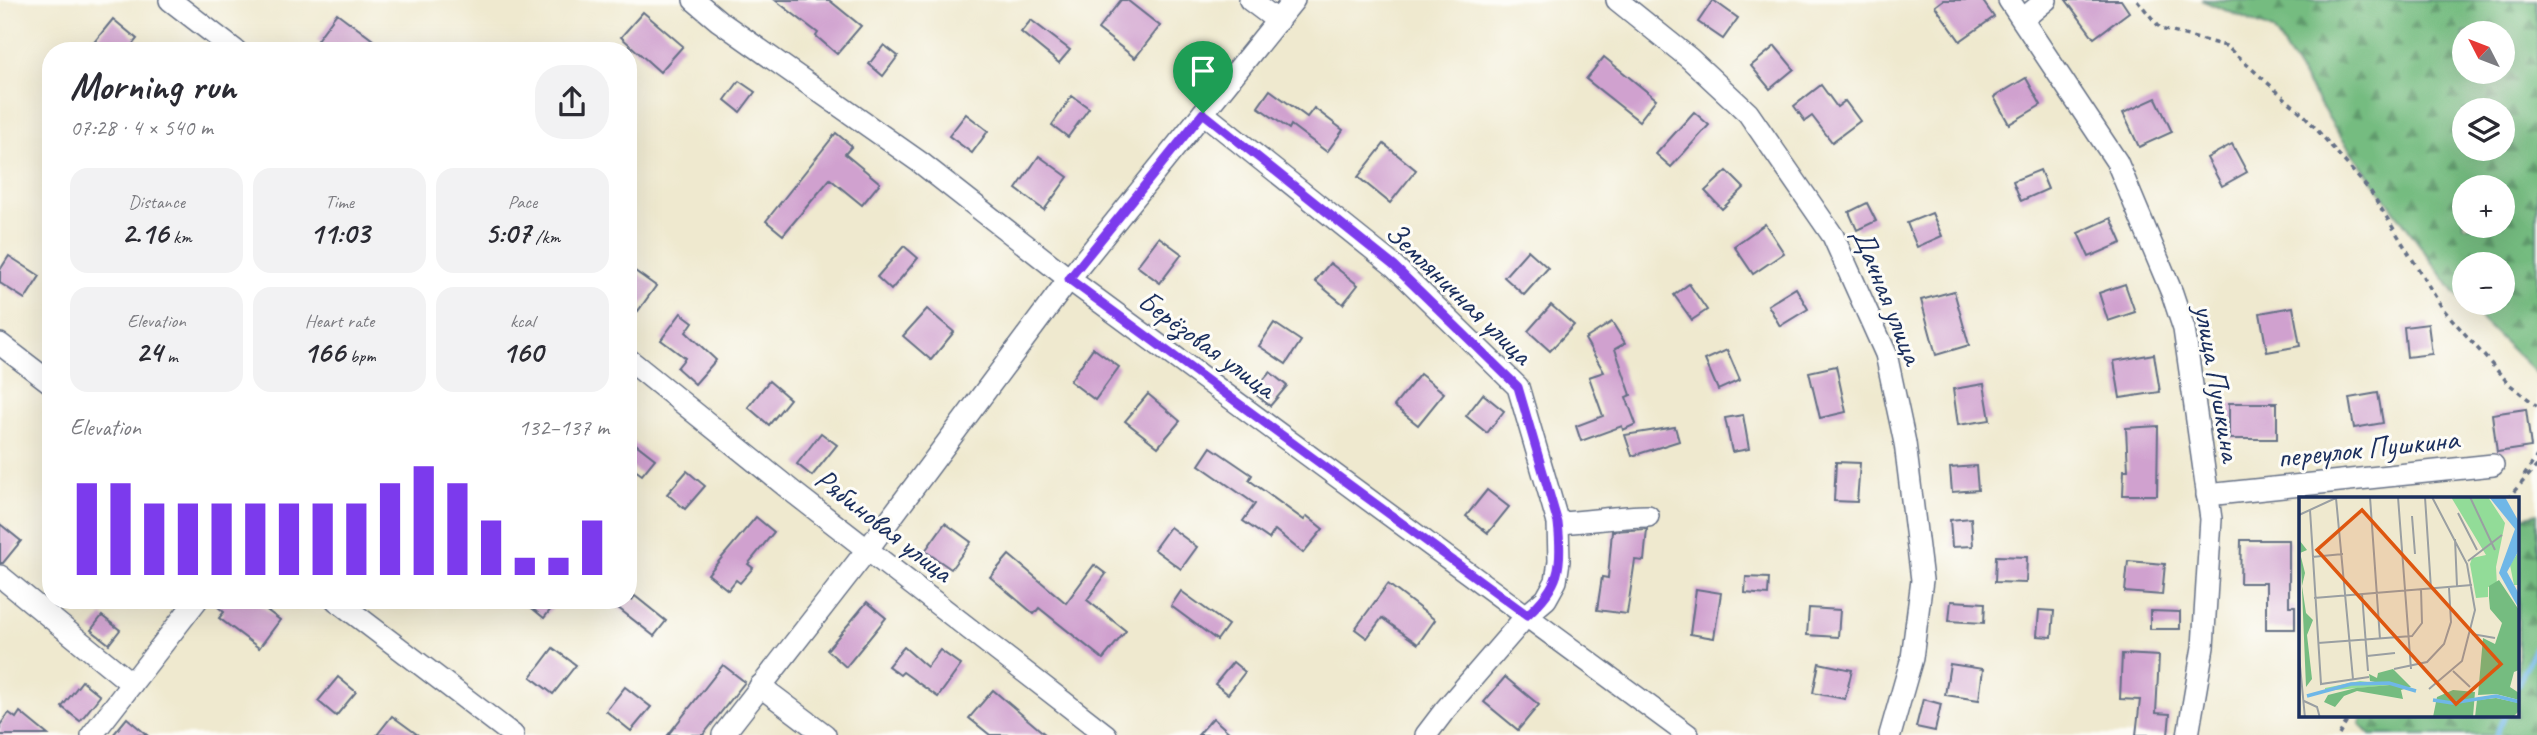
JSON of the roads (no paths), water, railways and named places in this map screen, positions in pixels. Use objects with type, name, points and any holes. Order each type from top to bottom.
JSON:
[{"type":"street","points":[[170,0],[224,42]]},
{"type":"street","name":"Берёзовая улица","points":[[694,0],[719,21],[921,163],[1069,279],[1688,735]]},
{"type":"street","points":[[1250,0],[1278,21]]},
{"type":"street","points":[[723,735],[867,550],[1069,279],[1294,0]]},
{"type":"street","name":"Дачная улица","points":[[1617,0],[1689,58],[1748,113],[1833,236],[1886,354],[1905,443],[1922,580],[1912,658],[1890,735]]},
{"type":"street","name":"улица Пушкина","points":[[2009,0],[2117,162],[2172,293],[2184,329],[2211,519],[2203,647],[2188,735]]},
{"type":"street","points":[[2023,19],[2046,0]]},
{"type":"street","name":"Земляничная улица","points":[[1203,113],[1394,266],[1518,387],[1558,523],[1559,561],[1556,581],[1546,599],[1527,615],[1426,735]]},
{"type":"street","points":[[0,344],[42,376]]},
{"type":"street","name":"Рябиновая улица","points":[[637,367],[788,499],[867,550],[1106,735]]},
{"type":"street","name":"переулок Пушкина","points":[[2207,495],[2493,465]]},
{"type":"street","points":[[1558,523],[1592,522],[1618,516],[1648,516]]},
{"type":"street","points":[[0,576],[132,684]]},
{"type":"street","points":[[92,735],[190,609]]},
{"type":"street","points":[[348,609],[513,735]]},
{"type":"street","points":[[760,686],[825,735]]},
{"type":"waterway","points":[[2520,680],[2537,642]]},
{"type":"waterway","points":[[2496,735],[2503,718]]}]
